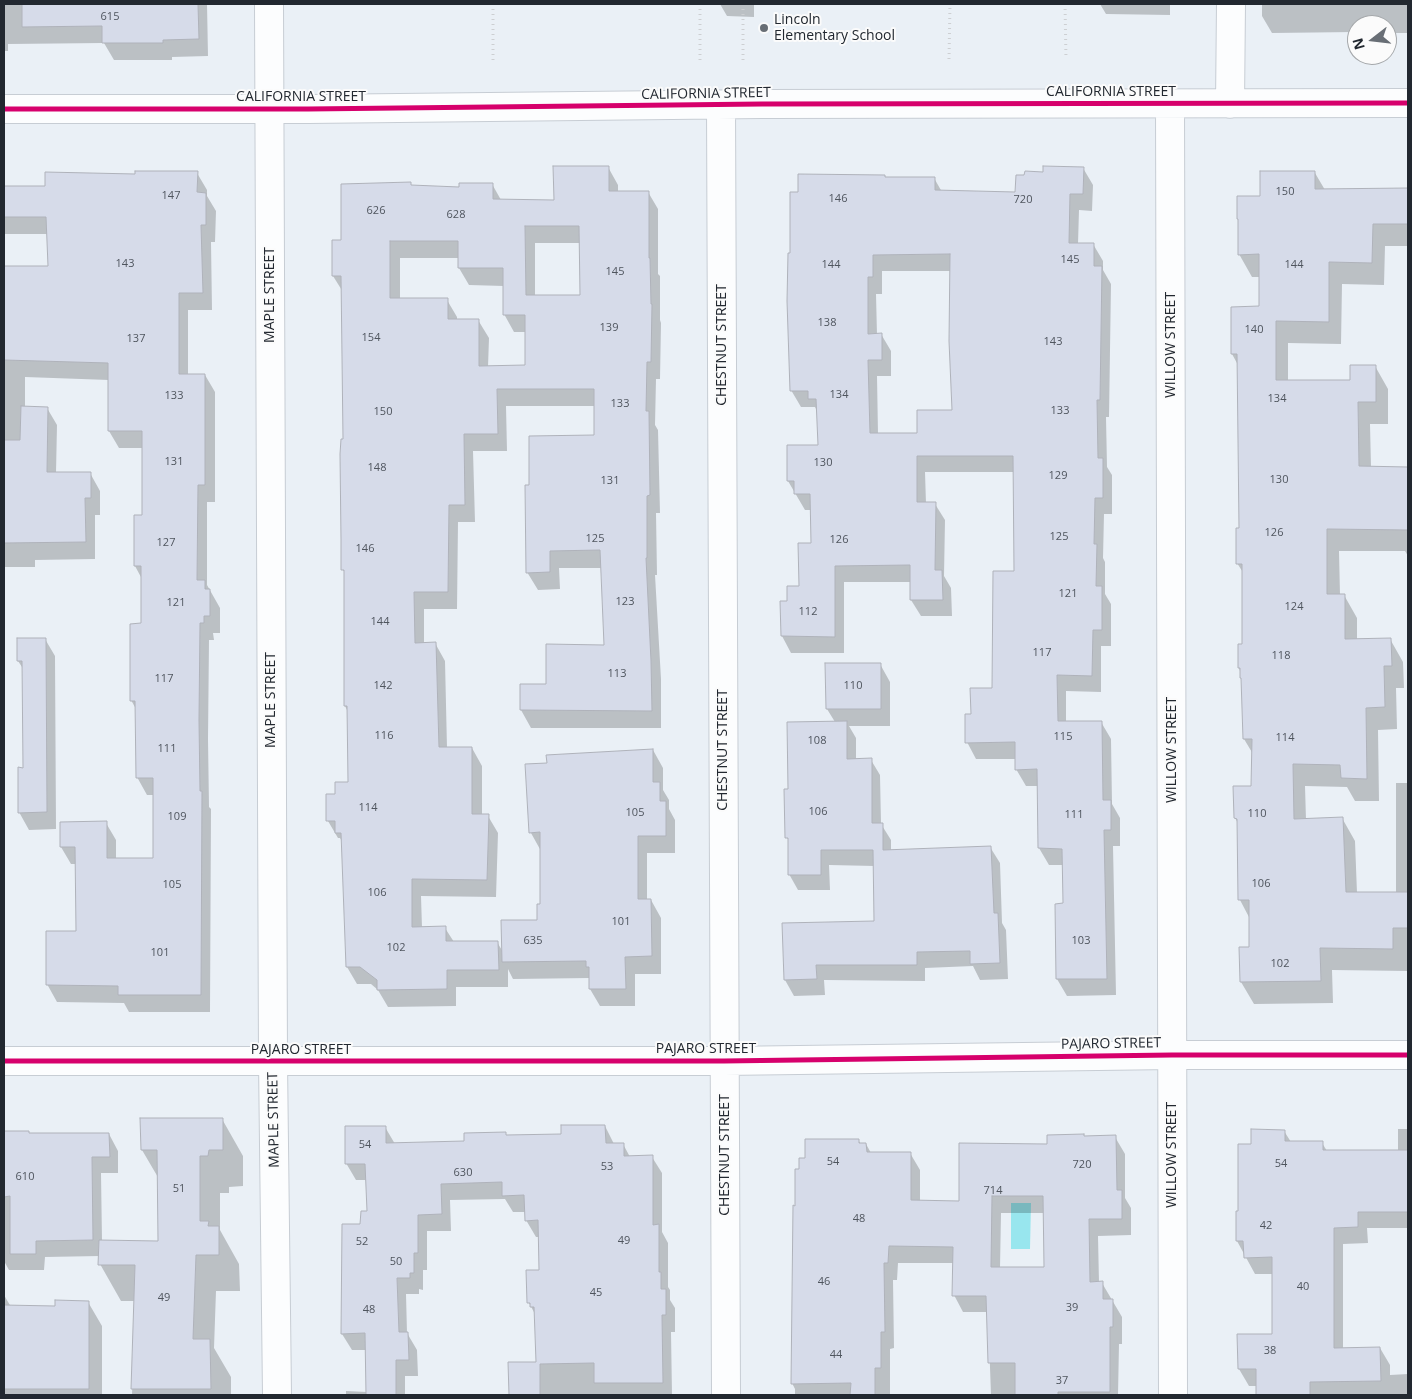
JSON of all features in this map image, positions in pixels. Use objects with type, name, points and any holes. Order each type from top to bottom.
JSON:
[{"type":"street","name":"MAPLE STREET","points":[[269,4],[273,1061],[277,1395]]},
{"type":"street","points":[[1230,104],[1231,4]]},
{"type":"street","name":"CALIFORNIA STREET","points":[[4,109],[1408,103]]},
{"type":"street","name":"WILLOW STREET","points":[[1170,104],[1174,1395]]},
{"type":"street","name":"CHESTNUT STREET","points":[[721,105],[726,1395]]},
{"type":"street","name":"PAJARO STREET","points":[[4,1061],[724,1061],[1172,1055],[1408,1055]]},
{"type":"path","points":[[493,4],[493,63]]},
{"type":"path","points":[[700,4],[700,62]]},
{"type":"path","points":[[742,4],[743,61]]},
{"type":"path","points":[[949,60],[950,4]]},
{"type":"path","points":[[1065,4],[1066,59]]},
{"type":"water","points":[[1011,1203],[1031,1203],[1030,1249],[1011,1249]]},
{"type":"building","points":[[22,4],[198,4],[199,39],[163,40],[163,43],[102,43],[102,26],[22,27]]},
{"type":"building","points":[[553,166],[609,166],[609,191],[649,191],[649,258],[652,304],[651,362],[647,362],[646,411],[649,411],[650,495],[647,496],[646,558],[652,711],[520,710],[520,684],[546,684],[546,644],[604,645],[600,550],[550,551],[550,572],[526,573],[525,485],[529,485],[529,436],[594,435],[594,389],[497,389],[498,434],[464,434],[465,505],[449,505],[448,592],[414,592],[415,643],[436,642],[439,747],[472,747],[472,814],[489,814],[487,880],[412,879],[412,927],[446,926],[446,941],[498,941],[499,970],[447,970],[447,989],[377,990],[377,980],[360,967],[346,967],[341,833],[335,833],[335,821],[326,821],[326,794],[335,794],[335,782],[348,782],[347,706],[344,706],[344,570],[341,570],[340,454],[341,439],[343,439],[341,276],[332,276],[332,240],[341,240],[341,184],[411,182],[411,185],[459,187],[459,183],[493,183],[493,199],[554,200]],"holes":[[[525,226],[579,226],[580,295],[526,295]],[[390,241],[458,241],[458,268],[503,268],[503,315],[525,315],[525,365],[479,366],[479,319],[448,319],[448,298],[390,298]]]},
{"type":"building","points":[[1043,166],[1084,167],[1083,194],[1070,194],[1069,243],[1094,243],[1094,266],[1102,266],[1100,400],[1097,400],[1098,458],[1103,458],[1103,498],[1095,498],[1094,544],[1097,544],[1096,586],[1102,586],[1102,630],[1093,630],[1092,676],[1057,675],[1058,721],[1102,721],[1103,800],[1111,800],[1111,830],[1104,830],[1107,979],[1056,979],[1055,904],[1063,903],[1062,849],[1038,848],[1037,769],[1015,770],[1015,742],[965,743],[965,714],[971,714],[970,688],[992,688],[993,571],[1014,571],[1013,456],[917,456],[917,502],[936,502],[935,570],[942,570],[943,600],[910,600],[910,565],[835,566],[835,637],[781,636],[780,601],[787,601],[787,586],[799,586],[798,543],[811,543],[810,494],[794,494],[794,481],[787,481],[787,445],[818,445],[816,399],[808,399],[808,391],[790,391],[787,301],[788,253],[790,253],[790,192],[798,192],[798,174],[935,177],[935,190],[1015,192],[1016,175],[1024,175],[1025,171],[1043,172]],"holes":[[[950,254],[949,341],[952,410],[917,410],[917,433],[870,433],[868,360],[882,360],[882,333],[868,334],[868,277],[873,277],[873,255]]]},
{"type":"building","points":[[135,171],[198,171],[197,192],[206,193],[206,225],[201,225],[203,293],[179,293],[179,374],[205,374],[205,485],[198,485],[197,580],[205,580],[205,589],[210,589],[210,616],[204,616],[204,623],[200,623],[199,720],[200,791],[202,791],[201,995],[118,995],[118,986],[46,985],[46,931],[76,931],[75,847],[60,847],[60,822],[107,821],[107,858],[153,858],[153,778],[136,778],[135,701],[130,701],[130,624],[141,623],[141,566],[134,566],[134,515],[142,515],[142,431],[108,431],[108,363],[4,360],[4,266],[48,266],[46,217],[4,217],[4,186],[45,186],[45,172],[135,174]]},
{"type":"building","points":[[1260,171],[1315,171],[1315,189],[1408,188],[1408,224],[1373,224],[1372,263],[1329,262],[1329,322],[1276,321],[1276,380],[1350,380],[1350,365],[1376,365],[1376,402],[1358,402],[1359,466],[1408,467],[1408,530],[1327,529],[1327,594],[1345,594],[1345,639],[1391,638],[1392,666],[1384,666],[1385,707],[1366,708],[1367,779],[1341,778],[1340,765],[1293,764],[1294,819],[1343,817],[1346,892],[1408,892],[1408,928],[1393,928],[1393,949],[1320,948],[1321,981],[1240,982],[1239,947],[1249,947],[1249,900],[1238,900],[1237,819],[1234,818],[1233,786],[1251,786],[1252,739],[1243,739],[1241,678],[1240,668],[1238,668],[1238,644],[1242,644],[1242,564],[1236,564],[1236,528],[1239,528],[1237,354],[1231,354],[1231,307],[1259,306],[1259,254],[1238,255],[1237,196],[1260,196]]},
{"type":"building","points":[[21,406],[48,407],[47,472],[91,472],[91,498],[85,498],[86,542],[4,543],[4,440],[20,440]]},
{"type":"building","points":[[17,638],[46,638],[47,812],[18,813],[18,767],[23,768],[22,661],[17,661]]},
{"type":"building","points":[[825,663],[881,663],[881,709],[826,709]]},
{"type":"building","points":[[847,721],[847,759],[872,758],[872,823],[883,823],[883,850],[991,846],[994,913],[998,913],[1000,963],[970,964],[970,951],[917,952],[917,965],[816,965],[817,979],[784,980],[782,923],[874,921],[873,850],[821,850],[821,875],[788,875],[788,838],[785,838],[784,789],[788,789],[787,722]]},
{"type":"building","points":[[653,749],[653,782],[660,782],[660,801],[666,801],[666,836],[638,836],[638,899],[651,899],[652,956],[625,957],[626,989],[589,989],[589,967],[586,967],[586,961],[502,962],[501,920],[537,920],[537,904],[540,904],[540,832],[529,833],[525,764],[547,763],[546,755]]},
{"type":"building","points":[[140,1118],[223,1118],[223,1150],[209,1150],[208,1156],[200,1156],[200,1221],[209,1221],[208,1226],[219,1226],[219,1255],[196,1255],[193,1339],[210,1339],[211,1389],[131,1389],[135,1265],[98,1265],[99,1240],[158,1241],[157,1150],[141,1150]]},
{"type":"building","points":[[561,1125],[605,1125],[606,1143],[624,1143],[624,1156],[653,1155],[653,1225],[659,1224],[659,1272],[661,1272],[661,1289],[666,1289],[666,1315],[662,1315],[663,1383],[594,1383],[594,1363],[540,1364],[540,1395],[509,1395],[508,1362],[536,1362],[534,1307],[530,1307],[530,1303],[527,1303],[526,1270],[539,1270],[538,1220],[525,1221],[524,1195],[502,1196],[502,1182],[441,1184],[442,1214],[418,1215],[418,1253],[414,1253],[414,1273],[410,1273],[410,1278],[397,1278],[399,1332],[408,1332],[409,1360],[396,1360],[396,1395],[366,1395],[365,1333],[341,1334],[342,1224],[360,1224],[361,1211],[367,1211],[365,1164],[345,1164],[345,1126],[386,1126],[386,1143],[464,1141],[464,1133],[506,1132],[506,1135],[561,1134]]},
{"type":"building","points":[[1251,1129],[1285,1130],[1285,1141],[1323,1141],[1323,1150],[1408,1150],[1408,1212],[1358,1212],[1358,1227],[1334,1228],[1334,1348],[1380,1347],[1381,1381],[1310,1382],[1310,1395],[1256,1395],[1256,1369],[1238,1369],[1237,1334],[1272,1334],[1272,1257],[1244,1258],[1243,1241],[1236,1241],[1238,1144],[1251,1144]]},
{"type":"building","points":[[4,1131],[29,1131],[29,1133],[109,1133],[110,1157],[92,1157],[93,1240],[36,1241],[36,1254],[10,1254],[10,1196],[4,1197]]},
{"type":"building","points":[[1047,1135],[1116,1135],[1117,1190],[1122,1190],[1122,1219],[1089,1219],[1090,1282],[1103,1281],[1103,1299],[1113,1299],[1113,1327],[1110,1327],[1110,1392],[1058,1392],[1058,1395],[1015,1395],[1015,1363],[988,1363],[986,1296],[952,1296],[953,1247],[889,1246],[888,1263],[884,1263],[885,1332],[881,1332],[881,1368],[875,1368],[875,1395],[850,1395],[851,1383],[791,1384],[795,1169],[799,1169],[799,1158],[805,1158],[805,1139],[859,1139],[859,1143],[866,1143],[867,1152],[911,1152],[911,1200],[959,1201],[959,1143],[1047,1144]],"holes":[[[992,1196],[1043,1196],[1044,1267],[991,1267]]]},
{"type":"building","points":[[55,1300],[89,1301],[89,1389],[4,1389],[4,1305],[55,1306]]},
{"type":"cycle path","points":[[4,109],[308,109],[762,104],[1408,103]]},
{"type":"cycle path","points":[[4,1061],[724,1061],[1172,1055],[1408,1055]]},
{"type":"place","name":"Lincoln Elementary School","points":[[764,28]]}]
